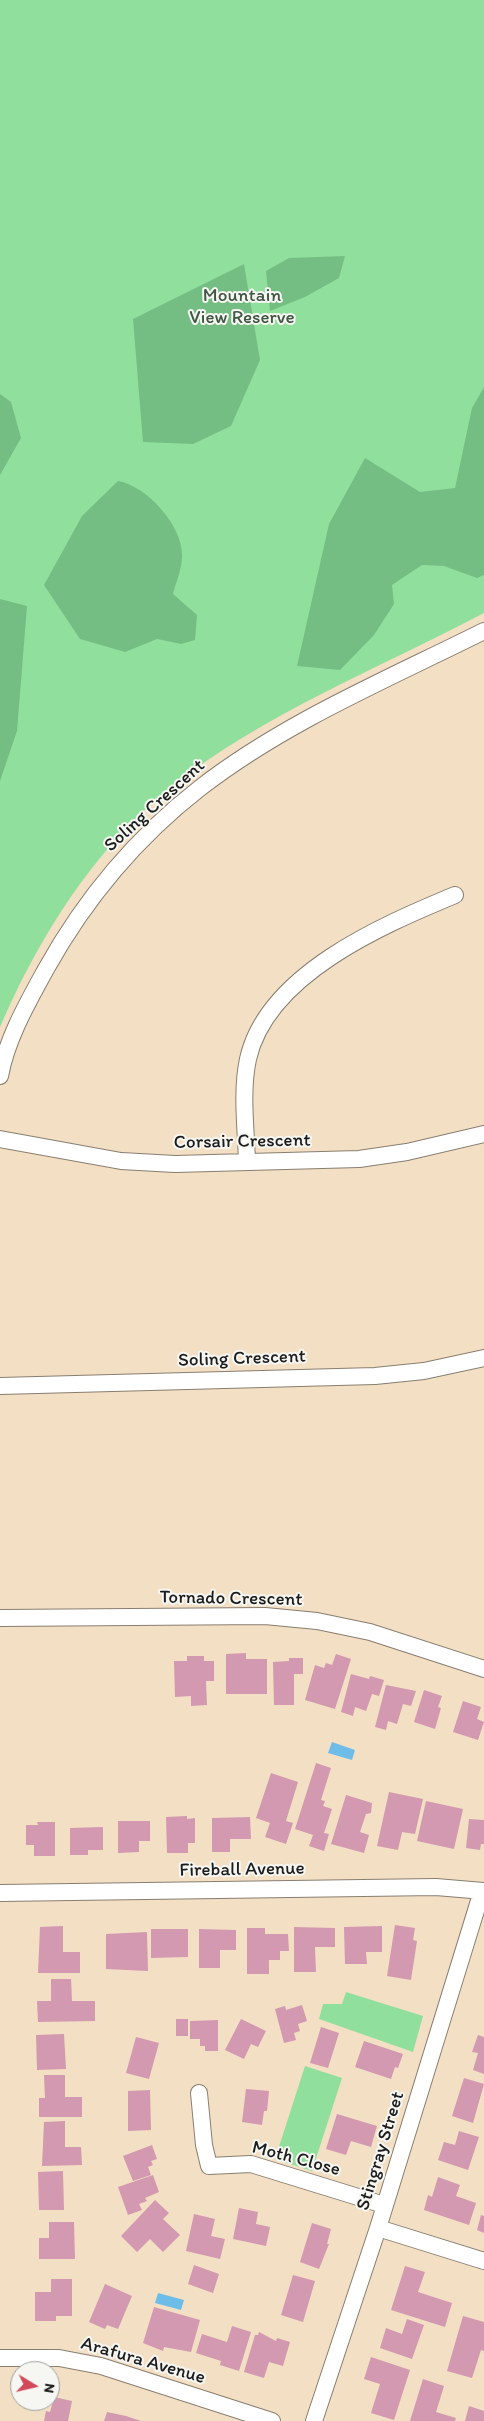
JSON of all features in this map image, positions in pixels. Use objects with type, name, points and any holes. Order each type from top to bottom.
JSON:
[{"type":"street","name":"Soling Crescent","points":[[0,1076],[24,1008],[60,945],[85,905],[152,831],[200,788],[309,718],[484,631]]},
{"type":"street","points":[[247,1162],[245,1084],[247,1067],[255,1040],[271,1012],[294,987],[345,948],[381,926],[455,895]]},
{"type":"street","name":"Corsair Crescent","points":[[0,1139],[121,1161],[174,1164],[376,1158],[484,1134]]},
{"type":"street","name":"Soling Crescent","points":[[0,1386],[375,1376],[424,1371],[484,1358]]},
{"type":"street","name":"Tornado Crescent","points":[[0,1618],[265,1616],[317,1621],[370,1632],[484,1669]]},
{"type":"street","name":"Fireball Avenue","points":[[0,1893],[436,1888],[483,1891]]},
{"type":"street","name":"Stingray Street","points":[[314,2421],[378,2228],[483,1891]]},
{"type":"street","name":"Moth Close","points":[[198,2092],[204,2145],[210,2166],[238,2164],[265,2168],[384,2206]]},
{"type":"street","points":[[378,2228],[484,2261]]},
{"type":"street","name":"Arafura Avenue","points":[[0,2358],[60,2358],[101,2366],[272,2421]]},
{"type":"green space","name":"Mountain View Reserve","points":[[0,0],[484,0],[484,613],[283,714],[206,761],[170,788],[142,812],[116,839],[71,897],[32,960],[0,1027]]},
{"type":"green space","points":[[345,256],[339,278],[305,297],[270,311],[266,271],[289,258]]},
{"type":"green space","points":[[244,264],[260,360],[231,426],[193,444],[143,442],[133,319]]},
{"type":"green space","points":[[484,387],[484,575],[477,578],[444,566],[422,565],[392,585],[394,604],[374,635],[340,670],[297,666],[329,524],[365,458],[420,492],[455,488],[472,408]]},
{"type":"green space","points":[[0,394],[11,402],[21,438],[0,475]]},
{"type":"green space","points":[[118,481],[129,484],[151,499],[170,520],[176,532],[181,544],[182,561],[173,594],[197,615],[195,640],[181,644],[157,639],[125,652],[80,639],[44,585],[82,516]]},
{"type":"green space","points":[[0,599],[27,606],[17,731],[0,781]]},
{"type":"green space","points":[[346,1992],[423,2016],[413,2052],[319,2019],[323,2004],[342,2004]]},
{"type":"green space","points":[[305,2066],[342,2078],[312,2171],[275,2159]]},
{"type":"water","points":[[332,1742],[355,1750],[352,1760],[328,1753]]},
{"type":"water","points":[[158,2293],[184,2300],[181,2310],[155,2303]]},
{"type":"building","points":[[246,1653],[246,1659],[267,1659],[267,1694],[226,1694],[226,1654]]},
{"type":"building","points":[[336,1654],[351,1659],[335,1709],[305,1700],[315,1665],[324,1668],[326,1663],[332,1665]]},
{"type":"building","points":[[187,1656],[204,1656],[204,1661],[214,1661],[214,1681],[206,1681],[207,1705],[191,1706],[191,1696],[175,1697],[174,1661],[187,1661]]},
{"type":"building","points":[[289,1658],[303,1658],[303,1674],[294,1674],[294,1705],[274,1705],[273,1662],[289,1661]]},
{"type":"building","points":[[351,1674],[369,1679],[370,1676],[384,1680],[379,1696],[372,1694],[366,1711],[355,1707],[353,1716],[341,1712]]},
{"type":"building","points":[[386,1685],[416,1691],[411,1706],[403,1704],[397,1724],[388,1721],[386,1730],[375,1727]]},
{"type":"building","points":[[424,1690],[442,1696],[438,1707],[441,1708],[435,1729],[414,1722]]},
{"type":"building","points":[[463,1701],[481,1707],[477,1719],[484,1722],[478,1740],[453,1732]]},
{"type":"building","points":[[316,1763],[331,1768],[321,1800],[325,1801],[323,1806],[332,1809],[324,1833],[329,1834],[324,1851],[309,1846],[313,1835],[295,1829]]},
{"type":"building","points":[[271,1773],[298,1782],[286,1821],[293,1823],[286,1844],[265,1837],[270,1823],[256,1818]]},
{"type":"building","points":[[389,1792],[423,1799],[415,1834],[402,1832],[398,1850],[377,1846]]},
{"type":"building","points":[[346,1795],[372,1803],[371,1813],[366,1814],[360,1832],[369,1835],[364,1853],[331,1844]]},
{"type":"building","points":[[426,1801],[463,1809],[454,1849],[417,1841]]},
{"type":"building","points":[[187,1816],[187,1819],[195,1818],[195,1843],[188,1843],[188,1853],[167,1853],[166,1817]]},
{"type":"building","points":[[250,1817],[251,1839],[230,1839],[230,1852],[212,1852],[212,1818]]},
{"type":"building","points":[[469,1819],[484,1820],[484,1844],[481,1844],[480,1850],[466,1848]]},
{"type":"building","points":[[118,1821],[150,1821],[150,1841],[139,1841],[139,1852],[118,1853]]},
{"type":"building","points":[[37,1822],[55,1822],[55,1856],[34,1856],[34,1845],[26,1845],[26,1825],[38,1825]]},
{"type":"building","points":[[103,1827],[103,1850],[88,1850],[88,1855],[70,1855],[70,1828]]},
{"type":"building","points":[[395,1925],[415,1928],[413,1940],[417,1941],[411,1980],[387,1976]]},
{"type":"building","points":[[63,1926],[63,1952],[80,1952],[80,1973],[38,1973],[40,1927]]},
{"type":"building","points":[[382,1926],[382,1952],[366,1952],[367,1964],[345,1964],[344,1927]]},
{"type":"building","points":[[294,1927],[335,1928],[335,1947],[315,1947],[316,1972],[294,1972]]},
{"type":"building","points":[[247,1928],[265,1928],[265,1934],[288,1934],[289,1951],[280,1951],[280,1960],[269,1960],[269,1974],[247,1974]]},
{"type":"building","points":[[151,1929],[188,1929],[188,1957],[151,1958]]},
{"type":"building","points":[[199,1929],[236,1930],[236,1950],[220,1950],[220,1968],[199,1968]]},
{"type":"building","points":[[147,1932],[148,1971],[106,1969],[106,1934]]},
{"type":"building","points":[[51,1979],[71,1979],[72,2001],[95,2001],[95,2021],[38,2022],[37,2001],[51,2001]]},
{"type":"building","points":[[302,2005],[307,2021],[298,2024],[300,2031],[294,2033],[296,2040],[284,2043],[275,2009],[285,2006],[286,2010]]},
{"type":"building","points":[[176,2019],[188,2019],[188,2036],[176,2036]]},
{"type":"building","points":[[241,2019],[266,2031],[258,2047],[251,2044],[244,2059],[225,2050]]},
{"type":"building","points":[[218,2020],[218,2051],[205,2051],[205,2046],[200,2046],[200,2039],[190,2039],[190,2021]]},
{"type":"building","points":[[321,2027],[339,2033],[328,2068],[310,2063]]},
{"type":"building","points":[[64,2034],[66,2069],[37,2070],[36,2035]]},
{"type":"building","points":[[478,2035],[484,2037],[484,2074],[473,2070],[478,2053],[472,2052]]},
{"type":"building","points":[[136,2037],[159,2043],[149,2079],[126,2073]]},
{"type":"building","points":[[364,2041],[403,2054],[398,2068],[395,2067],[391,2079],[355,2067]]},
{"type":"building","points":[[44,2075],[65,2075],[65,2097],[82,2097],[82,2117],[39,2117],[39,2098],[45,2098]]},
{"type":"building","points":[[464,2078],[484,2084],[473,2123],[452,2116]]},
{"type":"building","points":[[246,2089],[269,2091],[267,2111],[264,2111],[262,2125],[242,2122]]},
{"type":"building","points":[[150,2090],[151,2130],[128,2131],[128,2091]]},
{"type":"building","points":[[337,2114],[377,2126],[371,2147],[351,2141],[346,2155],[326,2149]]},
{"type":"building","points":[[65,2121],[65,2147],[81,2147],[82,2165],[42,2166],[44,2122]]},
{"type":"building","points":[[459,2131],[479,2137],[468,2170],[438,2160],[444,2142],[455,2145]]},
{"type":"building","points":[[152,2145],[157,2159],[151,2161],[153,2165],[148,2167],[151,2175],[133,2181],[123,2156]]},
{"type":"building","points":[[63,2171],[64,2210],[39,2210],[38,2172]]},
{"type":"building","points":[[153,2175],[159,2192],[145,2198],[147,2201],[139,2204],[142,2210],[128,2215],[118,2187]]},
{"type":"building","points":[[438,2177],[460,2185],[456,2196],[476,2203],[469,2225],[424,2210],[428,2195],[432,2197]]},
{"type":"building","points":[[155,2200],[169,2213],[163,2219],[180,2235],[163,2252],[150,2239],[137,2252],[121,2236]]},
{"type":"building","points":[[239,2208],[258,2212],[256,2224],[270,2227],[266,2246],[233,2239]]},
{"type":"building","points":[[194,2214],[215,2219],[211,2236],[225,2239],[220,2259],[186,2251]]},
{"type":"building","points":[[481,2215],[484,2216],[484,2233],[477,2230]]},
{"type":"building","points":[[49,2222],[74,2222],[75,2259],[39,2259],[39,2238],[49,2238]]},
{"type":"building","points":[[312,2223],[331,2229],[327,2244],[329,2244],[319,2269],[300,2262]]},
{"type":"building","points":[[194,2265],[219,2274],[213,2293],[188,2284]]},
{"type":"building","points":[[405,2266],[425,2272],[418,2292],[452,2303],[445,2327],[391,2310]]},
{"type":"building","points":[[293,2275],[315,2281],[303,2322],[281,2315]]},
{"type":"building","points":[[51,2279],[72,2279],[72,2316],[56,2316],[56,2321],[35,2321],[35,2292],[51,2292]]},
{"type":"building","points":[[105,2284],[132,2296],[118,2329],[107,2325],[105,2329],[89,2322]]},
{"type":"building","points":[[154,2307],[200,2320],[191,2352],[164,2347],[163,2351],[143,2343]]},
{"type":"building","points":[[463,2316],[484,2322],[484,2351],[481,2350],[472,2378],[447,2371]]},
{"type":"building","points":[[407,2319],[424,2325],[412,2359],[380,2348],[386,2328],[402,2334]]},
{"type":"building","points":[[232,2326],[251,2332],[239,2371],[220,2365],[221,2361],[196,2353],[202,2334],[227,2342]]},
{"type":"building","points":[[259,2332],[276,2341],[277,2338],[290,2342],[283,2366],[269,2362],[264,2378],[244,2372],[255,2335],[258,2335]]},
{"type":"building","points":[[371,2357],[410,2370],[394,2420],[371,2413],[380,2384],[364,2379]]},
{"type":"building","points":[[423,2379],[444,2386],[436,2412],[456,2418],[455,2421],[410,2421]]},
{"type":"building","points":[[60,2398],[72,2401],[68,2421],[44,2421],[46,2411],[60,2411]]},
{"type":"building","points":[[469,2406],[484,2411],[484,2421],[465,2421]]},
{"type":"building","points":[[107,2412],[126,2416],[141,2421],[104,2421]]}]
